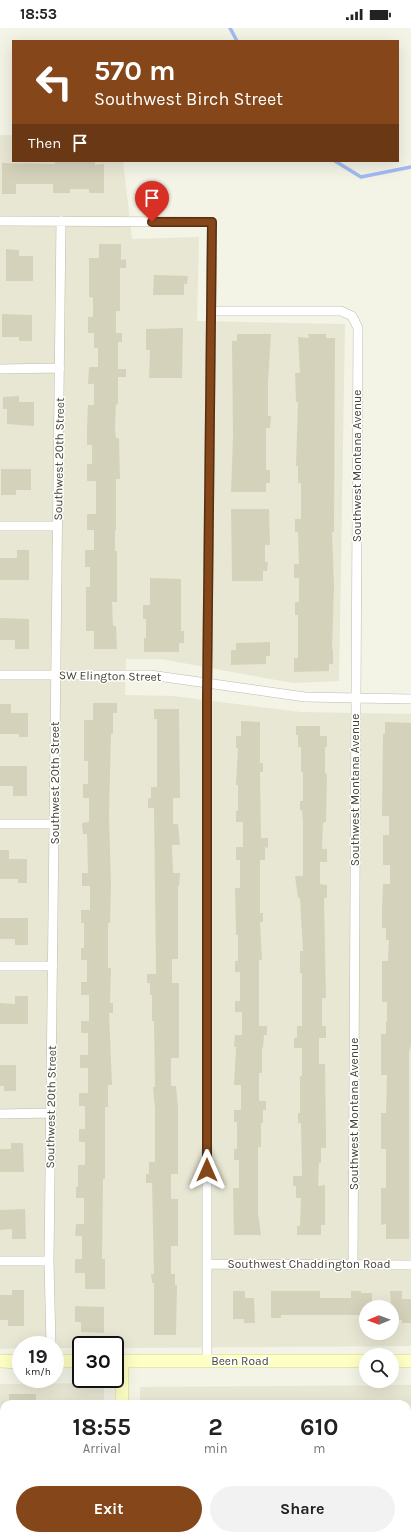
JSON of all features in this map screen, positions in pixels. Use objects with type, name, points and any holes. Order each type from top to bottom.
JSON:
[{"type":"street","points":[[0,221],[212,222],[207,683],[207,1361]]},
{"type":"street","name":"Southwest 20th Street","points":[[51,1336],[49,1261],[52,1113],[61,221]]},
{"type":"street","name":"Southwest Montana Avenue","points":[[211,311],[341,311],[352,316],[358,328],[353,1264]]},
{"type":"street","points":[[0,369],[60,368]]},
{"type":"street","points":[[0,526],[58,526]]},
{"type":"street","name":"SW Elington Street","points":[[0,675],[150,675],[305,697],[411,699]]},
{"type":"street","points":[[0,824],[55,824]]},
{"type":"street","points":[[0,966],[53,966]]},
{"type":"street","points":[[0,1114],[52,1113]]},
{"type":"street","points":[[0,1262],[49,1261]]},
{"type":"street","name":"Southwest Chaddington Road","points":[[207,1264],[411,1265]]},
{"type":"street","name":"Been Road","points":[[124,1361],[359,1361]]},
{"type":"street","points":[[399,1361],[411,1362]]},
{"type":"street","points":[[0,1362],[12,1362]]},
{"type":"street","points":[[121,1388],[122,1400]]},
{"type":"shaded area","points":[[0,135],[12,135],[12,162],[123,162],[132,239],[199,237],[197,321],[345,324],[339,681],[293,683],[161,659],[126,659],[125,695],[173,696],[301,712],[411,714],[411,1346],[124,1348],[124,1336],[72,1336],[72,1348],[64,1348],[64,1336],[12,1336],[12,1348],[0,1349]]},
{"type":"shaded area","points":[[64,1383],[72,1383],[72,1388],[104,1388],[104,1400],[0,1400],[0,1384],[12,1384],[12,1388],[64,1388]]},
{"type":"shaded area","points":[[359,1385],[359,1388],[399,1388],[399,1385],[411,1385],[411,1400],[140,1400],[140,1387]]},
{"type":"building","points":[[55,162],[95,162],[95,165],[104,164],[104,193],[89,193],[89,189],[70,189],[70,193],[53,193],[53,184],[16,184],[16,194],[2,194],[2,163],[55,164]]},
{"type":"building","points":[[99,244],[121,244],[121,260],[126,259],[126,268],[120,268],[120,311],[116,311],[116,333],[122,333],[122,342],[118,342],[118,369],[126,369],[126,377],[118,377],[118,405],[116,404],[115,428],[116,438],[119,438],[120,479],[116,479],[115,551],[117,551],[117,602],[112,602],[113,626],[116,626],[117,649],[94,649],[94,631],[86,631],[86,587],[90,587],[90,567],[85,567],[85,550],[94,550],[94,530],[87,530],[87,514],[96,514],[96,481],[87,481],[87,464],[92,464],[92,445],[87,445],[88,405],[94,405],[94,384],[88,384],[89,367],[98,367],[98,348],[94,348],[94,333],[88,333],[88,317],[93,317],[93,298],[89,297],[89,258],[99,258]]},
{"type":"building","points":[[6,249],[19,250],[19,256],[33,256],[33,281],[6,281]]},
{"type":"building","points":[[154,275],[188,276],[187,284],[184,284],[184,295],[153,295]]},
{"type":"building","points":[[2,314],[32,315],[32,341],[19,341],[19,337],[2,337]]},
{"type":"building","points":[[183,328],[182,378],[149,378],[150,350],[146,350],[146,329]]},
{"type":"building","points":[[237,334],[271,334],[268,383],[268,416],[271,416],[270,428],[266,428],[266,470],[270,470],[270,483],[266,483],[266,492],[231,492],[233,437],[232,341],[237,341]]},
{"type":"building","points":[[308,334],[326,334],[326,338],[335,338],[334,532],[332,532],[334,586],[333,664],[329,664],[329,671],[294,672],[294,658],[298,658],[298,615],[295,615],[295,602],[299,602],[299,578],[294,578],[294,564],[299,564],[298,532],[295,532],[295,519],[301,519],[301,483],[298,483],[298,466],[296,466],[298,402],[296,402],[295,373],[300,373],[298,337],[309,338]]},
{"type":"building","points":[[19,396],[19,402],[34,402],[34,426],[7,424],[7,409],[3,409],[3,397]]},
{"type":"building","points":[[1,469],[31,469],[31,490],[16,490],[16,495],[1,495]]},
{"type":"building","points":[[231,509],[269,509],[270,545],[265,545],[265,562],[268,562],[267,571],[263,571],[263,581],[232,581]]},
{"type":"building","points":[[17,550],[29,550],[29,580],[0,580],[0,558],[17,558]]},
{"type":"building","points":[[150,578],[181,579],[181,631],[184,631],[184,643],[179,643],[179,652],[144,652],[146,619],[143,619],[143,605],[150,605]]},
{"type":"building","points":[[0,618],[29,619],[29,649],[15,649],[15,640],[0,640]]},
{"type":"building","points":[[270,642],[270,656],[266,656],[266,664],[231,665],[231,650],[236,650],[236,643]]},
{"type":"building","points":[[93,703],[117,703],[117,713],[113,713],[113,734],[111,734],[109,814],[111,886],[110,923],[108,923],[108,968],[111,968],[110,1003],[113,1003],[113,1013],[109,1013],[112,1085],[108,1085],[108,1107],[105,1107],[105,1179],[103,1179],[102,1259],[105,1259],[105,1289],[85,1289],[85,1273],[75,1273],[75,1259],[82,1259],[82,1236],[75,1236],[76,1224],[84,1224],[84,1198],[76,1198],[76,1187],[78,1187],[78,1165],[85,1165],[85,1142],[79,1142],[79,1129],[85,1129],[85,1106],[79,1106],[79,1093],[88,1093],[88,1068],[80,1068],[80,1055],[88,1055],[88,1033],[81,1033],[81,1021],[89,1021],[89,995],[81,995],[81,982],[87,982],[87,960],[81,960],[81,948],[84,948],[84,923],[81,923],[81,910],[90,910],[90,886],[82,886],[82,873],[88,873],[87,834],[83,834],[82,823],[89,822],[89,798],[83,798],[83,784],[88,784],[88,761],[84,761],[84,720],[93,720]]},
{"type":"building","points":[[0,704],[11,704],[11,713],[28,713],[28,737],[19,737],[19,734],[0,734]]},
{"type":"building","points":[[154,709],[179,709],[180,798],[173,798],[173,824],[178,824],[180,845],[172,845],[173,873],[180,873],[178,886],[178,959],[172,959],[172,983],[179,983],[179,1058],[171,1058],[171,1086],[176,1086],[178,1108],[178,1174],[171,1174],[171,1199],[178,1199],[178,1246],[171,1246],[171,1274],[175,1274],[175,1285],[177,1285],[176,1335],[154,1335],[154,1283],[152,1283],[151,1274],[154,1274],[152,1183],[146,1183],[146,1174],[149,1174],[149,1162],[155,1162],[155,1109],[153,1087],[155,1087],[154,1021],[152,1021],[152,995],[150,995],[150,983],[147,983],[147,974],[156,974],[154,808],[148,808],[148,799],[151,798],[151,787],[157,787],[157,719],[154,719]]},
{"type":"building","points":[[241,721],[260,722],[260,763],[263,763],[263,772],[260,772],[261,838],[268,838],[268,848],[265,847],[265,860],[260,860],[260,913],[263,913],[263,922],[260,922],[262,960],[259,960],[259,1026],[267,1026],[267,1035],[264,1035],[262,1048],[262,1073],[259,1073],[259,1101],[266,1101],[266,1110],[263,1110],[263,1123],[261,1123],[261,1147],[258,1147],[258,1213],[261,1235],[234,1235],[233,1188],[239,1188],[239,1160],[234,1160],[234,1149],[237,1149],[237,1122],[234,1122],[234,1110],[241,1110],[241,1085],[234,1085],[236,1047],[234,1047],[235,1035],[242,1035],[242,1012],[235,1012],[235,1001],[240,1001],[240,972],[235,972],[235,961],[238,961],[238,935],[236,935],[235,888],[240,888],[240,860],[236,860],[236,847],[243,847],[243,822],[236,822],[236,811],[238,811],[238,785],[236,785],[238,748],[236,748],[236,736],[241,736]]},
{"type":"building","points":[[385,722],[411,723],[411,1045],[409,1052],[409,1239],[386,1239],[386,1224],[381,1225],[381,1188],[386,1188],[386,1149],[381,1149],[381,1113],[386,1113],[387,1075],[381,1075],[381,1034],[386,1034],[387,1022],[387,1002],[382,1002],[382,961],[388,961],[389,940],[386,940],[386,928],[382,928],[382,910],[383,884],[390,884],[390,865],[383,865],[383,835],[389,835],[389,816],[382,816],[383,734],[385,734]]},
{"type":"building","points":[[296,726],[320,726],[320,736],[327,736],[327,747],[325,747],[325,773],[327,774],[326,822],[323,823],[322,849],[327,849],[327,862],[320,862],[320,884],[327,885],[327,898],[324,898],[326,998],[322,998],[322,1026],[326,1026],[326,1038],[319,1038],[319,1064],[325,1064],[326,1136],[326,1148],[321,1148],[321,1163],[319,1163],[318,1186],[325,1185],[325,1225],[321,1225],[321,1235],[297,1235],[297,1226],[300,1226],[301,1198],[296,1198],[296,1186],[293,1186],[293,1176],[302,1176],[301,1123],[298,1123],[298,1113],[300,1113],[302,1048],[294,1048],[294,1038],[297,1038],[297,1026],[302,1026],[302,973],[300,973],[300,951],[303,951],[300,898],[298,898],[295,876],[303,876],[303,823],[302,810],[300,810],[300,801],[303,801],[303,772],[301,772],[301,747],[298,747]]},
{"type":"building","points":[[0,766],[27,766],[27,796],[13,796],[13,786],[0,786]]},
{"type":"building","points":[[0,850],[9,850],[9,859],[27,859],[27,883],[18,883],[18,879],[0,879]]},
{"type":"building","points":[[0,918],[28,918],[28,945],[15,945],[15,939],[0,939]]},
{"type":"building","points":[[15,996],[28,996],[28,1024],[0,1024],[0,1003],[15,1004]]},
{"type":"building","points":[[0,1065],[16,1065],[16,1091],[4,1091],[4,1086],[0,1086]]},
{"type":"building","points":[[11,1143],[23,1143],[24,1172],[0,1172],[0,1149],[11,1149]]},
{"type":"building","points":[[25,1209],[26,1239],[12,1239],[12,1229],[0,1230],[0,1210]]},
{"type":"building","points":[[12,1290],[24,1290],[24,1326],[8,1326],[8,1320],[0,1320],[0,1295],[12,1295]]},
{"type":"building","points":[[233,1291],[245,1291],[245,1298],[254,1298],[255,1323],[244,1323],[244,1319],[233,1319]]},
{"type":"building","points":[[271,1291],[320,1291],[320,1298],[351,1298],[351,1291],[372,1293],[372,1300],[359,1300],[359,1315],[281,1315],[281,1318],[271,1318]]},
{"type":"building","points":[[390,1291],[402,1291],[402,1299],[411,1299],[411,1323],[402,1323],[402,1320],[399,1320],[399,1300],[391,1300]]},
{"type":"building","points":[[75,1306],[104,1307],[104,1333],[81,1332],[81,1322],[75,1322]]},
{"type":"building","points":[[9,1394],[36,1394],[36,1400],[9,1400]]},
{"type":"waterway","points":[[230,28],[236,40]]},
{"type":"waterway","points":[[337,162],[361,177],[411,167]]},
{"type":"route","points":[[152,222],[212,222],[207,698],[207,1170]]}]
